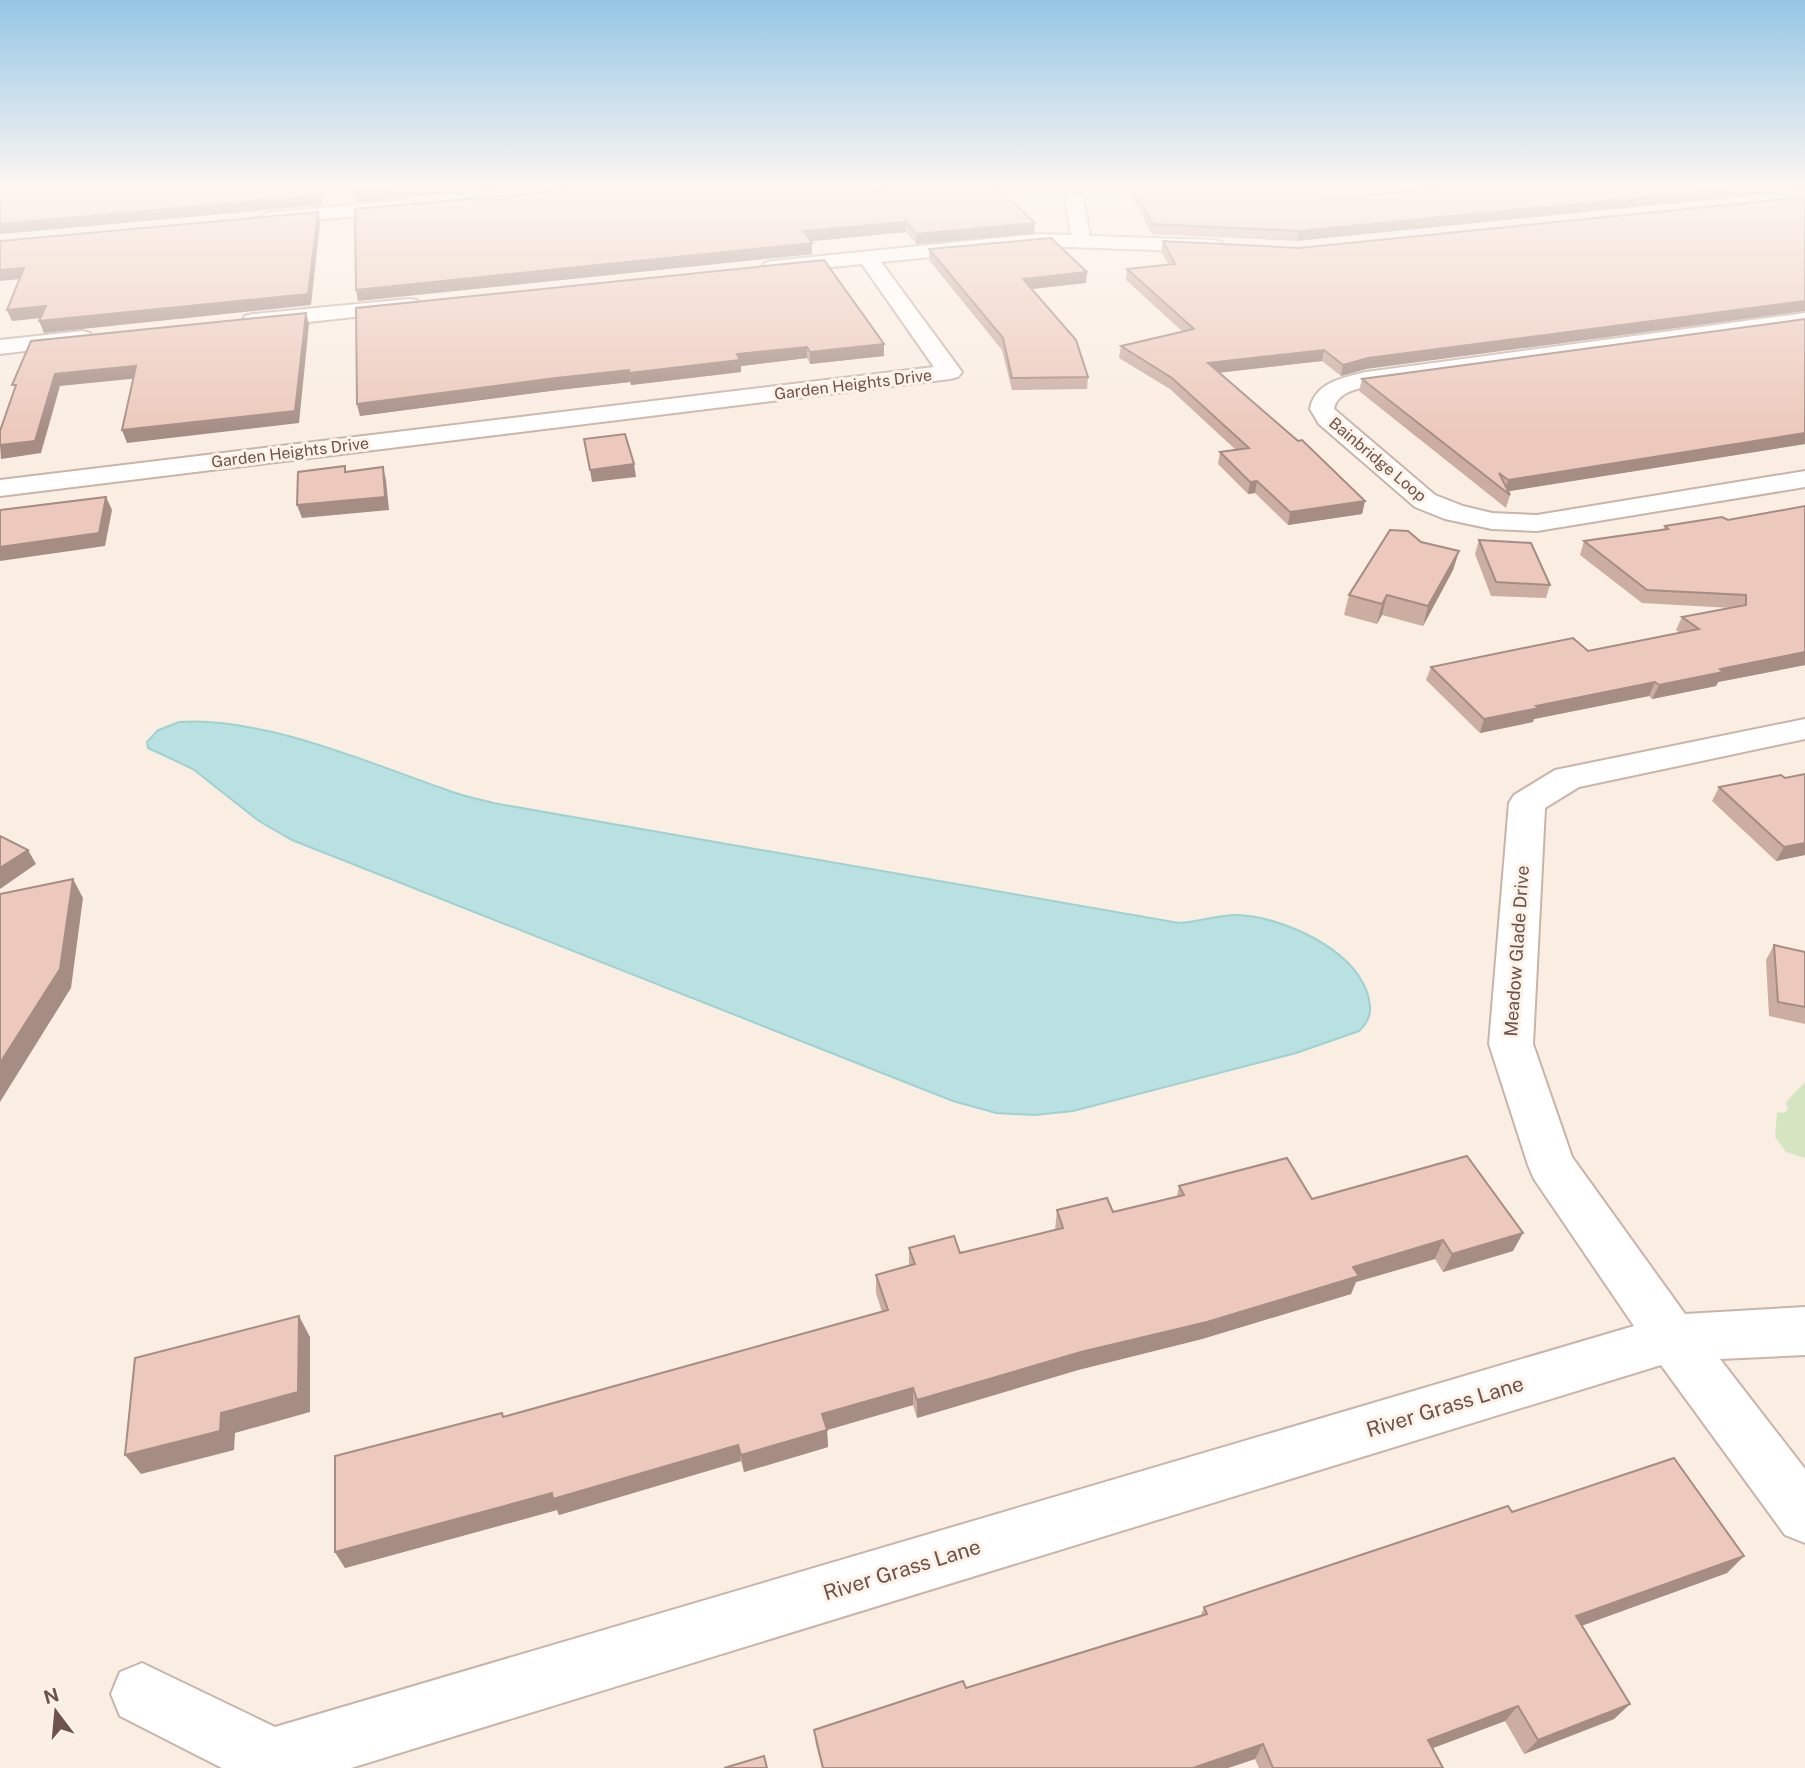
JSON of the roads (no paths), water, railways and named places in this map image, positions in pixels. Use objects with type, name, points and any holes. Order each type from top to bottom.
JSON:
[{"type":"street","points":[[757,269],[762,269]]},
{"type":"street","name":"Garden Heights Drive","points":[[0,488],[950,372],[875,269]]},
{"type":"street","points":[[234,323],[426,303]]},
{"type":"street","name":"Bainbridge Loop","points":[[1805,320],[1366,379],[1340,386],[1324,399],[1322,409],[1328,419],[1425,500],[1455,513],[1492,521],[1537,523],[1805,479]]},
{"type":"street","points":[[0,347],[96,337]]},
{"type":"street","name":"Meadow Glade Drive","points":[[1672,1338],[1551,1165],[1511,1044],[1527,803],[1568,778],[1805,729]]},
{"type":"street","points":[[1672,1338],[1805,1331]]},
{"type":"street","points":[[1672,1338],[1805,1515]]},
{"type":"street","name":"River Grass Lane","points":[[142,1694],[273,1760],[1672,1338]]},
{"type":"water","points":[[179,722],[245,726],[280,734],[350,755],[458,794],[493,803],[1179,923],[1231,915],[1256,917],[1294,929],[1331,949],[1359,976],[1367,992],[1370,1013],[1359,1031],[1296,1053],[1073,1111],[1035,1115],[996,1113],[953,1101],[292,840],[259,821],[193,769],[148,748],[147,742],[158,730]]}]
